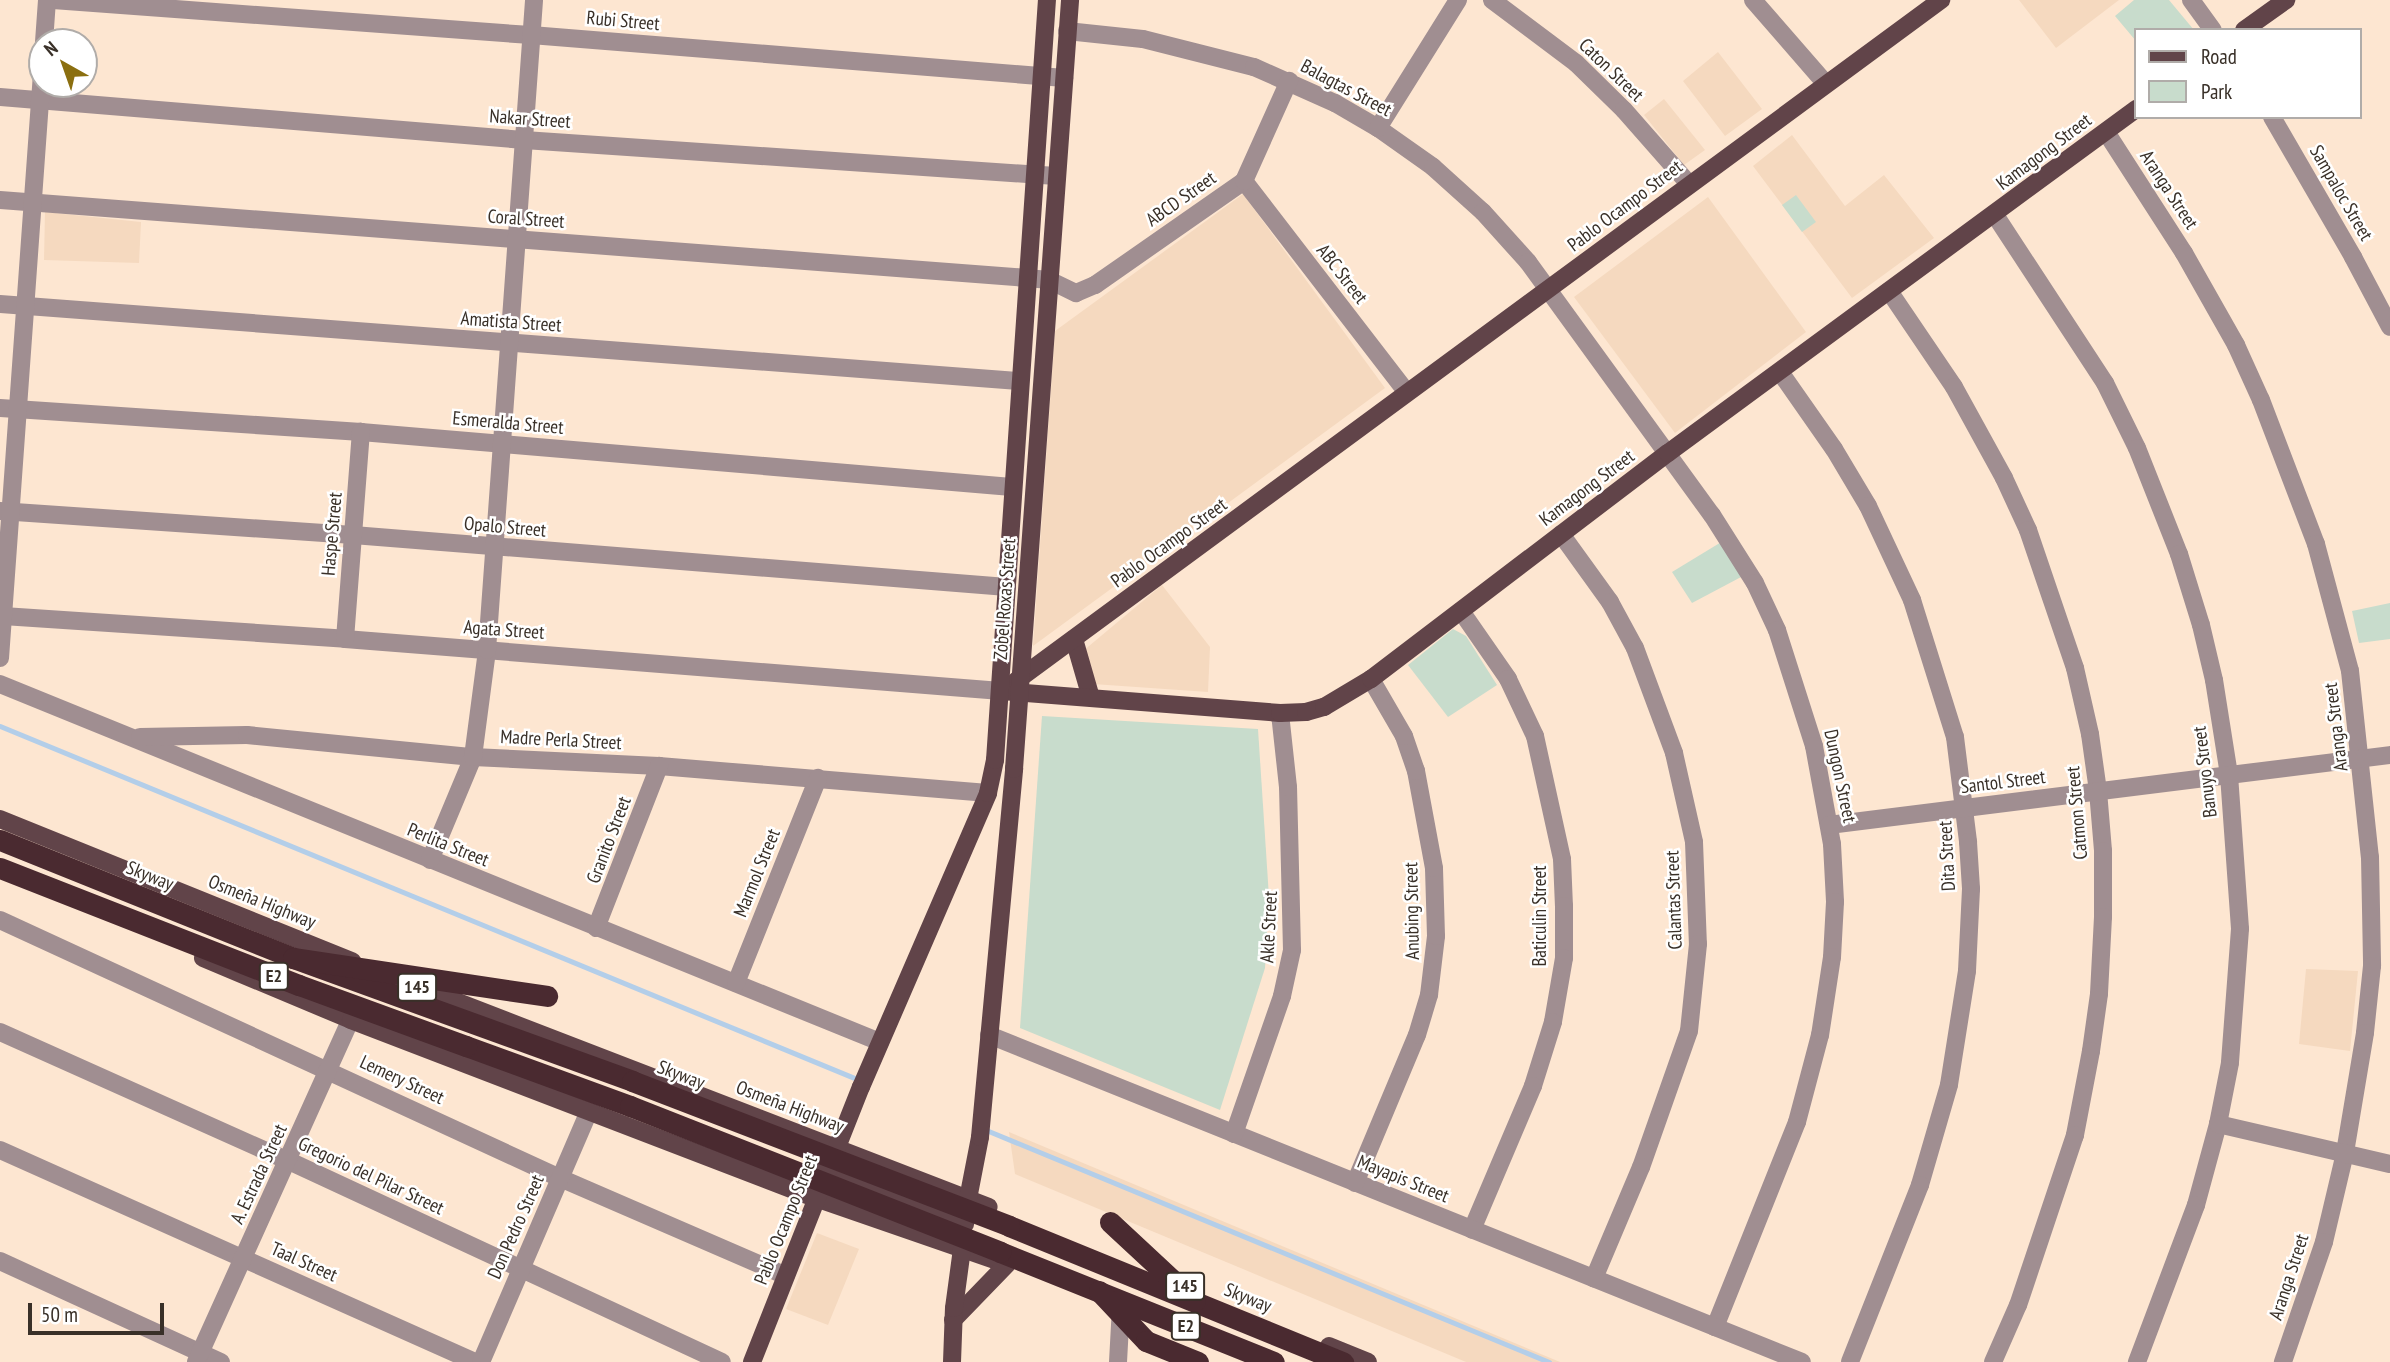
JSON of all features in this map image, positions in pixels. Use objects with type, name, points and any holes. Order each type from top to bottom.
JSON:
[{"type":"highway","name":"Skyway","points":[[0,840],[293,958],[552,1050],[848,1162],[1343,1362]]},
{"type":"highway","name":"E2","points":[[0,868],[299,985],[680,1125],[1272,1362]]},
{"type":"highway","points":[[293,958],[547,996]]},
{"type":"highway","points":[[1110,1222],[1195,1301]]},
{"type":"highway","points":[[1099,1291],[1146,1341],[1198,1362]]},
{"type":"main road","name":"Zobel Roxas Street","points":[[1001,691],[1019,381],[1047,0]]},
{"type":"main road","name":"Zobel Roxas Street","points":[[968,1199],[980,1137],[1020,685],[1070,0]]},
{"type":"main road","name":"Pablo Ocampo Street","points":[[752,1362],[880,1042],[988,793],[996,754],[1001,691],[1020,685],[1074,639],[1941,0]]},
{"type":"main road","points":[[2247,28],[2286,0]]},
{"type":"main road","name":"Kamagong Street","points":[[1020,685],[1091,698],[1280,713],[1306,712],[1324,707],[1371,678],[1668,453],[2134,111]]},
{"type":"main road","points":[[1074,639],[1091,698]]},
{"type":"main road","name":"Osmeña Highway","points":[[0,819],[380,973],[838,1147],[1368,1362]]},
{"type":"main road","name":"145","points":[[0,874],[354,1011],[817,1199],[1121,1302],[1272,1362]]},
{"type":"main road","points":[[354,1011],[828,1173],[965,1224]]},
{"type":"main road","points":[[952,1362],[953,1320],[962,1249]]},
{"type":"main road","points":[[953,1320],[1007,1264]]},
{"type":"street","points":[[45,28],[47,0]]},
{"type":"street","name":"Rubi Street","points":[[53,0],[531,34],[1064,78]]},
{"type":"street","points":[[430,860],[473,757],[487,650],[534,0]]},
{"type":"street","points":[[1378,128],[1458,0]]},
{"type":"street","name":"Caton Street","points":[[1492,0],[1576,63],[1624,110],[1689,184]]},
{"type":"street","points":[[1753,0],[1826,84]]},
{"type":"street","points":[[2191,0],[2212,28]]},
{"type":"street","name":"Balagtas Street","points":[[1067,31],[1143,38],[1181,46],[1289,81],[1378,128],[1433,167],[1483,212],[1548,289]]},
{"type":"street","name":"ABCD Street","points":[[1049,280],[1076,293],[1095,285],[1244,181],[1289,81]]},
{"type":"street","name":"Nakar Street","points":[[0,97],[524,140],[1056,176]]},
{"type":"street","points":[[0,658],[9,409],[26,306],[40,100]]},
{"type":"street","name":"Sampaloc Street","points":[[2273,119],[2359,267],[2390,327]]},
{"type":"street","name":"Aranga Street","points":[[2106,132],[2184,253],[2236,345],[2284,455],[2332,595],[2350,671],[2370,857],[2372,966],[2363,1045],[2345,1153],[2324,1242],[2283,1362]]},
{"type":"street","name":"ABC Street","points":[[1244,181],[1408,393]]},
{"type":"street","name":"Coral Street","points":[[0,200],[1049,280]]},
{"type":"street","name":"Banuyo Street","points":[[1995,215],[2105,383],[2137,448],[2179,554],[2201,625],[2214,680],[2229,775],[2240,929],[2235,1024],[2218,1124],[2196,1205],[2137,1362]]},
{"type":"street","name":"Dungon Street","points":[[1548,289],[1730,540],[1755,583],[1777,631],[1814,746],[1829,825],[1835,877],[1832,957],[1820,1035],[1797,1122],[1715,1327]]},
{"type":"street","name":"Catmon Street","points":[[1889,291],[1954,387],[2004,478],[2028,530],[2075,668],[2090,734],[2098,792],[2103,851],[2099,994],[2076,1135],[2026,1282],[1993,1362]]},
{"type":"street","name":"Amatista Street","points":[[0,304],[1019,381]]},
{"type":"street","name":"Dita Street","points":[[1780,372],[1834,449],[1868,506],[1912,600],[1955,737],[1966,808],[1971,889],[1967,971],[1949,1085],[1920,1185],[1850,1362]]},
{"type":"street","name":"Esmeralda Street","points":[[9,409],[361,432],[1012,487]]},
{"type":"street","name":"Haspe Street","points":[[345,639],[361,432]]},
{"type":"street","name":"Opalo Street","points":[[5,512],[353,535],[1007,587]]},
{"type":"street","name":"Calantas Street","points":[[1560,534],[1610,602],[1635,648],[1674,753],[1694,842],[1699,944],[1689,1031],[1641,1167],[1594,1278]]},
{"type":"street","name":"Baticulin Street","points":[[1461,611],[1508,679],[1535,736],[1562,859],[1564,906],[1564,958],[1553,1022],[1533,1086],[1472,1230]]},
{"type":"street","name":"Agata Street","points":[[3,617],[345,639],[1001,691]]},
{"type":"street","name":"Anubing Street","points":[[1355,1183],[1417,1035],[1429,995],[1436,936],[1434,868],[1416,771],[1404,736],[1371,678]]},
{"type":"street","name":"Perlita Street","points":[[0,684],[880,1042]]},
{"type":"street","name":"Akle Street","points":[[1234,1134],[1276,1017],[1292,950],[1288,787],[1280,713]]},
{"type":"street","name":"Madre Perla Street","points":[[131,737],[247,735],[473,757],[659,766],[988,793]]},
{"type":"street","name":"Santol Street","points":[[1829,825],[2390,755]]},
{"type":"street","name":"Granito Street","points":[[596,928],[659,766]]},
{"type":"street","name":"Marmol Street","points":[[736,983],[818,778]]},
{"type":"street","name":"Lemery Street","points":[[0,920],[561,1178],[786,1276]]},
{"type":"street","name":"A. Estrada Street","points":[[198,1357],[289,1161],[354,1011]]},
{"type":"street","name":"Gregorio del Pilar Street","points":[[0,1032],[289,1161],[722,1362]]},
{"type":"street","name":"Mayapis Street","points":[[989,1035],[1801,1362]]},
{"type":"street","name":"Don Pedro Street","points":[[478,1362],[590,1109]]},
{"type":"street","points":[[2218,1124],[2390,1164]]},
{"type":"street","name":"Taal Street","points":[[0,1150],[478,1362]]},
{"type":"street","points":[[0,1261],[198,1357],[221,1362]]},
{"type":"street","points":[[1118,1362],[1121,1302]]},
{"type":"street","points":[[1121,1302],[1148,1336],[1187,1362]]},
{"type":"shaded area","points":[[2019,0],[2119,0],[2056,48]]},
{"type":"shaded area","points":[[1718,52],[1762,109],[1725,136],[1683,81]]},
{"type":"shaded area","points":[[1664,99],[1705,150],[1684,165],[1644,115]]},
{"type":"shaded area","points":[[1792,135],[1845,206],[1884,175],[1934,238],[1852,298],[1753,166]]},
{"type":"shaded area","points":[[1243,194],[1385,388],[1033,646],[1055,331]]},
{"type":"shaded area","points":[[1708,197],[1806,332],[1675,433],[1574,297]]},
{"type":"shaded area","points":[[45,212],[141,222],[139,263],[44,260]]},
{"type":"shaded area","points":[[1162,585],[1210,647],[1208,692],[1093,684],[1083,651]]},
{"type":"shaded area","points":[[2306,969],[2358,971],[2350,1051],[2299,1044]]},
{"type":"shaded area","points":[[1009,1132],[1560,1362],[1466,1362],[1015,1174]]},
{"type":"shaded area","points":[[817,1233],[859,1249],[828,1325],[786,1309]]},
{"type":"green space","points":[[2134,0],[2169,0],[2192,28],[2134,28],[2134,39],[2115,16]]},
{"type":"green space","points":[[1796,195],[1816,222],[1802,232],[1782,205]]},
{"type":"green space","points":[[1723,541],[1743,576],[1692,603],[1672,572]]},
{"type":"green space","points":[[2390,603],[2390,639],[2359,643],[2352,611]]},
{"type":"green space","points":[[1453,629],[1466,636],[1497,685],[1448,717],[1408,665]]},
{"type":"green space","points":[[1042,716],[1258,729],[1269,897],[1265,968],[1220,1110],[1020,1028]]},
{"type":"waterway","points":[[0,726],[857,1079]]},
{"type":"waterway","points":[[986,1130],[1549,1362]]}]
